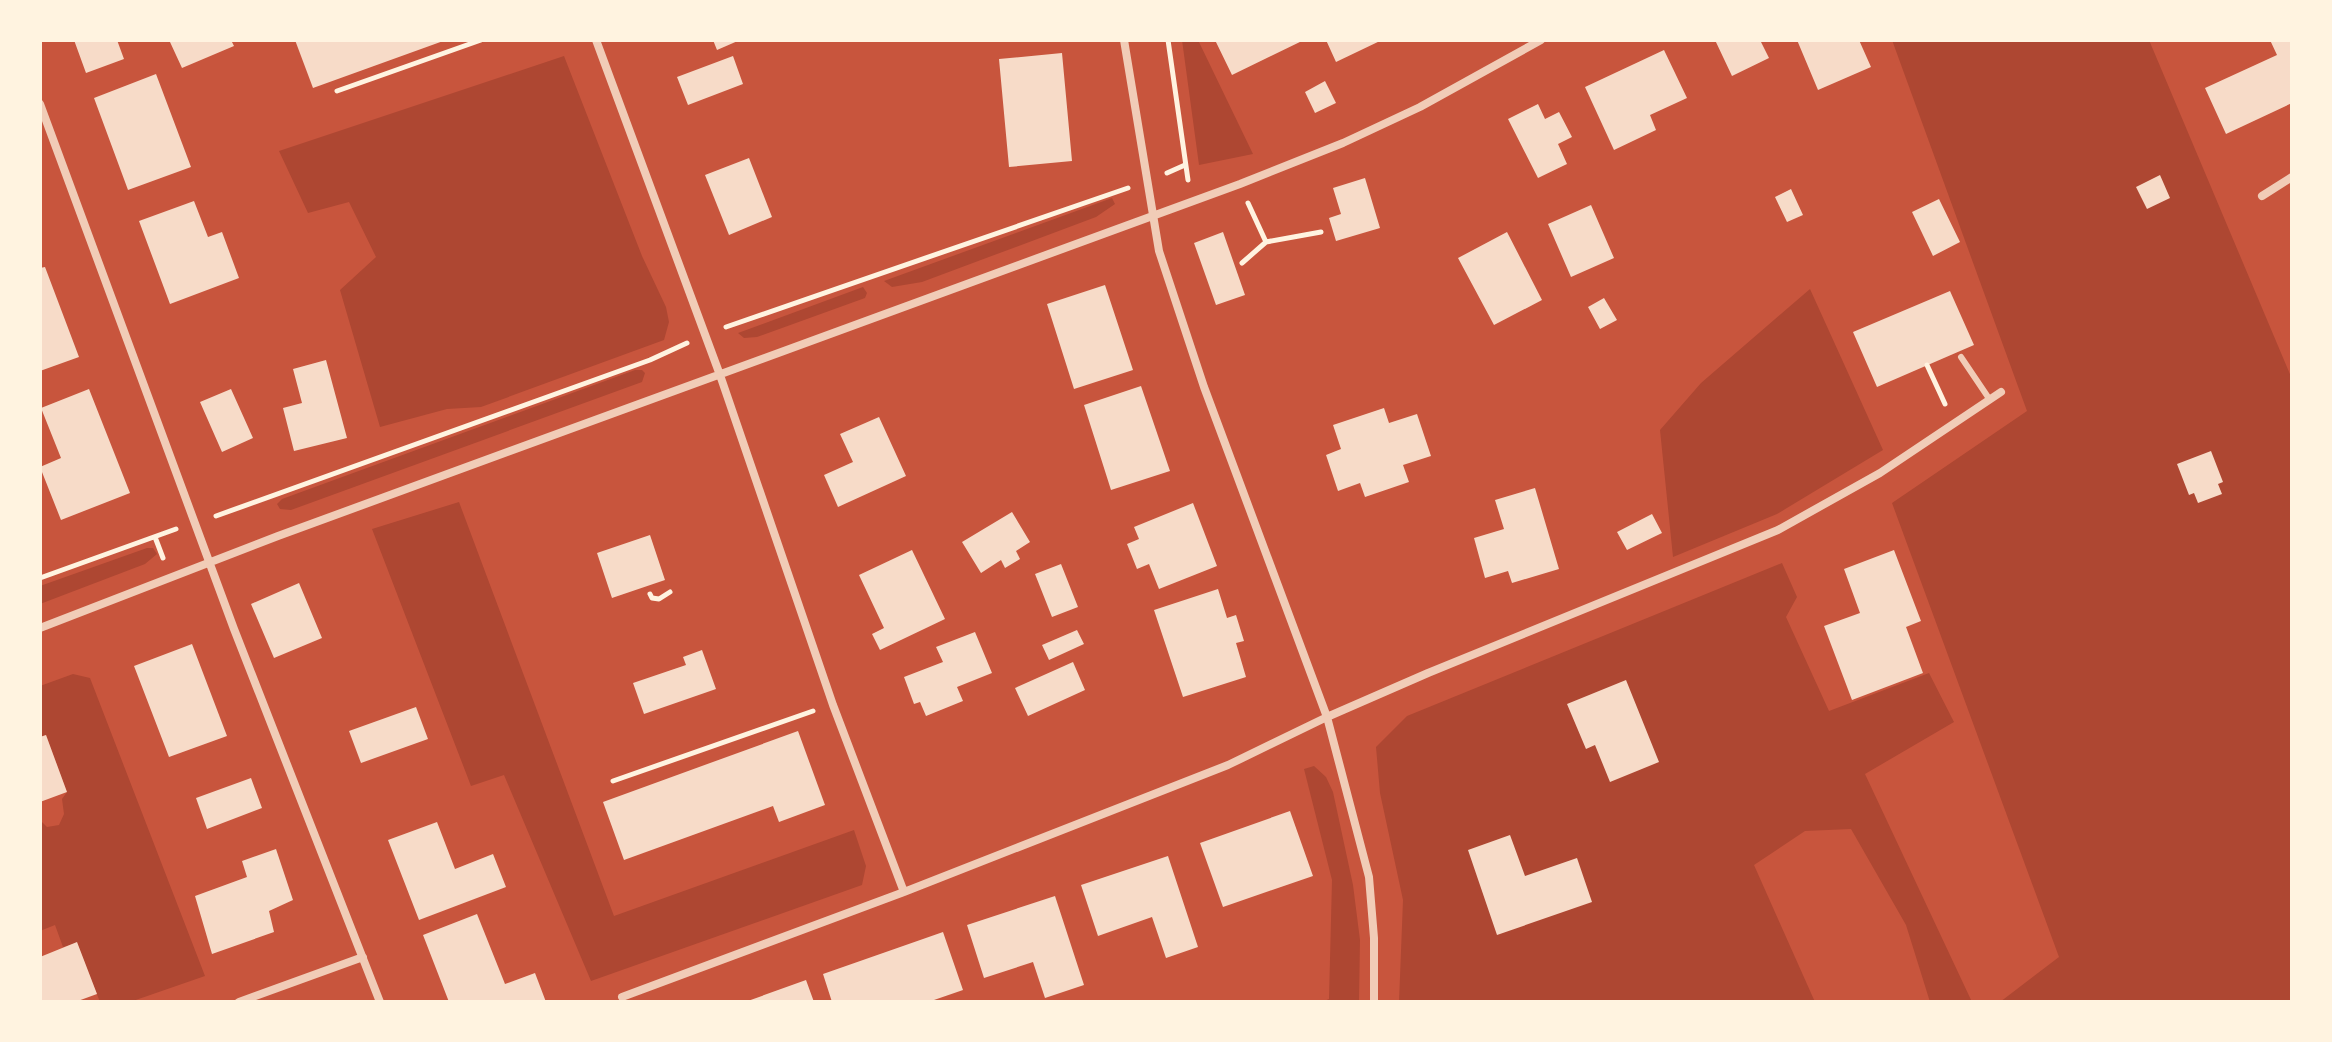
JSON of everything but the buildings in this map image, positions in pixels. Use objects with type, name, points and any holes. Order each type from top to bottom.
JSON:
[{"type":"street","points":[[596,40],[720,375],[833,705],[904,892]]},
{"type":"street","points":[[1124,40],[1159,251],[1204,387],[1327,717],[1369,877],[1374,938],[1374,1002]]},
{"type":"street","points":[[40,628],[662,394],[1240,184],[1390,122],[1541,40]]},
{"type":"street","points":[[40,104],[195,523],[380,1002]]},
{"type":"street","points":[[2262,196],[2292,177]]},
{"type":"street","points":[[622,997],[904,892],[1228,765],[1327,717],[1778,530],[1880,473],[2001,392]]},
{"type":"street","points":[[239,1002],[363,957]]},
{"type":"lane","points":[[1961,357],[1990,400]]},
{"type":"path","points":[[337,91],[481,40]]},
{"type":"path","points":[[1168,40],[1192,201]]},
{"type":"path","points":[[340,79],[344,88]]},
{"type":"path","points":[[40,578],[650,360],[704,335],[1147,181],[1185,165]]},
{"type":"path","points":[[1240,184],[1266,242]]},
{"type":"path","points":[[1242,263],[1266,242],[1321,232]]},
{"type":"path","points":[[1927,365],[1933,383],[1956,422]]},
{"type":"path","points":[[650,594],[652,598],[659,599],[670,592]]},
{"type":"path","points":[[613,781],[833,705]]},
{"type":"shaded area","points":[[1182,40],[1198,40],[1253,154],[1199,165]]},
{"type":"shaded area","points":[[1892,40],[2149,40],[2292,379],[2292,1002],[2000,1002],[2059,957],[1892,503],[2027,411]]},
{"type":"shaded area","points":[[564,56],[642,256],[666,307],[669,322],[664,340],[481,407],[447,409],[380,427],[340,290],[376,257],[349,202],[308,213],[279,151]]},
{"type":"shaded area","points":[[1112,198],[1115,204],[1096,217],[922,282],[892,287],[884,281]]},
{"type":"shaded area","points":[[863,287],[867,293],[865,298],[757,337],[744,338],[738,333]]},
{"type":"shaded area","points":[[1810,289],[1883,450],[1777,514],[1673,557],[1660,430],[1701,383]]},
{"type":"shaded area","points":[[635,370],[645,373],[642,382],[291,510],[280,509],[277,504],[282,499]]},
{"type":"shaded area","points":[[459,502],[614,916],[854,830],[866,866],[862,885],[591,981],[504,775],[471,786],[372,529]]},
{"type":"shaded area","points":[[153,548],[157,554],[145,564],[40,604],[40,586]]},
{"type":"shaded area","points":[[1782,563],[1797,597],[1786,617],[1829,711],[1929,673],[1954,722],[1865,774],[1972,1002],[1930,1002],[1906,925],[1851,829],[1805,831],[1754,865],[1815,1002],[1399,1002],[1403,900],[1380,793],[1376,747],[1407,716]]},
{"type":"shaded area","points":[[73,674],[90,678],[205,976],[130,1002],[100,1002],[77,943],[63,947],[55,925],[40,931],[40,820],[47,827],[59,825],[64,814],[62,799],[67,792],[46,735],[40,737],[40,686]]},
{"type":"shaded area","points":[[1314,766],[1326,777],[1333,792],[1353,885],[1360,940],[1359,1002],[1322,1002],[1329,999],[1332,880],[1304,769]]}]
